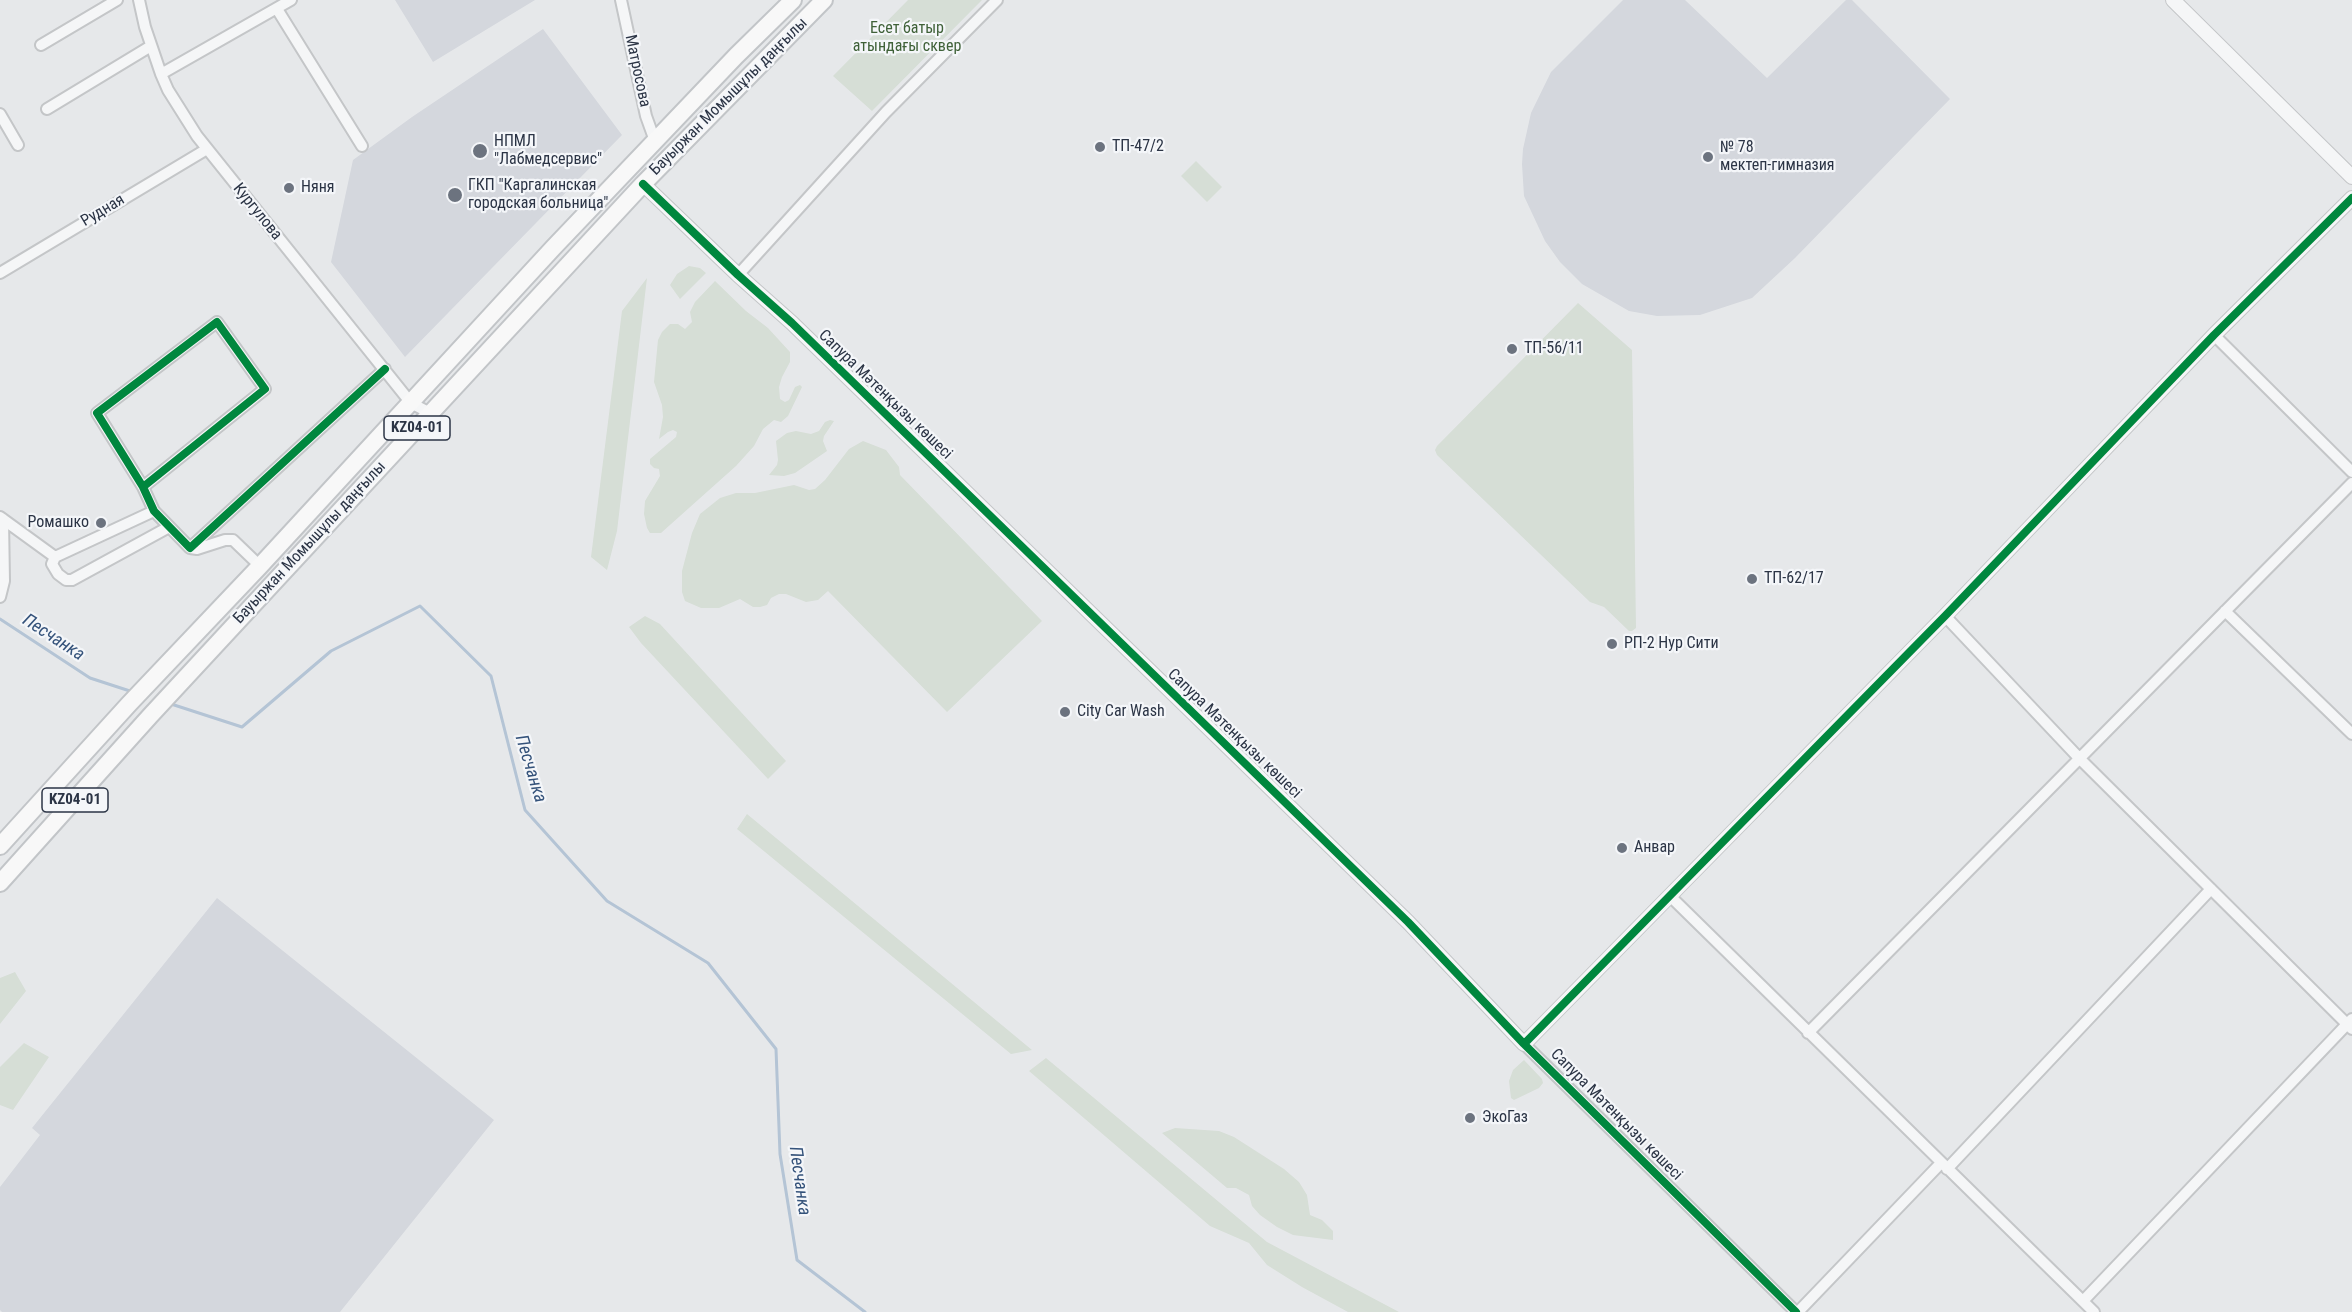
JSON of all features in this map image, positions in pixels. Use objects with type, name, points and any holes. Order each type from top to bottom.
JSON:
[{"type":"main road","name":"Бауыржан Момышұлы даңғылы","points":[[0,846],[129,704],[628,169],[793,0]]},
{"type":"main road","name":"Бауыржан Момышұлы даңғылы","points":[[0,883],[150,716],[643,184],[824,0]]},
{"type":"main road","points":[[736,56],[751,73]]},
{"type":"main road","points":[[628,169],[643,184]]},
{"type":"main road","points":[[22,822],[41,838]]},
{"type":"street","points":[[41,45],[117,0]]},
{"type":"street","name":"Кургулова","points":[[139,0],[161,74],[178,106],[207,149],[411,403]]},
{"type":"street","points":[[161,74],[291,0]]},
{"type":"street","name":"Матросова","points":[[621,0],[646,116],[655,141]]},
{"type":"street","points":[[738,275],[886,112],[997,0]]},
{"type":"street","points":[[2173,0],[2352,177]]},
{"type":"street","points":[[277,9],[362,146]]},
{"type":"street","points":[[47,109],[151,46]]},
{"type":"street","points":[[0,114],[18,145]]},
{"type":"street","name":"Рудная","points":[[0,273],[207,149]]},
{"type":"street","name":"Сапура Мәтенқызы көшесі","points":[[643,184],[792,323],[1399,914],[1524,1044],[1797,1312]]},
{"type":"street","points":[[1524,1044],[1945,616],[2214,334],[2352,198]]},
{"type":"street","points":[[142,487],[265,389],[217,322],[97,413],[142,487],[154,512],[190,548],[197,549],[232,540],[260,566]]},
{"type":"street","points":[[2214,334],[2352,472]]},
{"type":"street","points":[[190,548],[385,369]]},
{"type":"street","points":[[411,403],[430,413]]},
{"type":"street","points":[[1808,1033],[2352,483]]},
{"type":"street","points":[[154,512],[55,557],[52,564],[58,574],[66,580],[72,580],[169,527]]},
{"type":"street","points":[[2,518],[55,557]]},
{"type":"street","points":[[0,597],[4,581],[2,518]]},
{"type":"street","points":[[2226,611],[2352,734]]},
{"type":"street","points":[[1945,616],[2080,759],[2350,1024],[2083,1301]]},
{"type":"street","points":[[1797,1312],[1944,1166],[2211,889]]},
{"type":"street","points":[[1671,897],[2094,1312]]},
{"type":"shaded area","points":[[395,0],[535,0],[433,62]]},
{"type":"shaded area","name":"№ 78 мектеп-гимназия","points":[[1623,0],[1685,0],[1767,78],[1846,0],[1852,0],[1950,99],[1795,258],[1752,298],[1700,315],[1657,316],[1629,311],[1582,284],[1560,262],[1545,241],[1524,196],[1522,164],[1531,113],[1551,72]]},
{"type":"shaded area","name":"ГКП \"Каргалинская городская больница\"","points":[[543,29],[622,135],[405,357],[331,262],[353,160],[412,117]]},
{"type":"shaded area","points":[[217,898],[494,1120],[340,1312],[2,1312],[0,1310],[0,1187],[40,1135],[32,1128]]},
{"type":"green space","name":"Есет батыр атындағы сквер","points":[[908,0],[982,0],[872,111],[833,76]]},
{"type":"green space","points":[[1196,161],[1222,187],[1207,202],[1181,176]]},
{"type":"green space","points":[[689,266],[700,268],[706,273],[680,299],[670,285],[677,274]]},
{"type":"green space","points":[[647,278],[617,531],[607,570],[591,557],[622,311]]},
{"type":"green space","points":[[715,281],[746,311],[768,328],[790,352],[790,362],[779,387],[780,399],[785,402],[789,400],[795,387],[800,385],[802,387],[788,416],[781,422],[774,420],[763,429],[754,446],[736,466],[661,533],[650,533],[644,514],[645,501],[660,476],[659,469],[650,464],[650,459],[676,437],[677,432],[673,430],[659,439],[663,417],[662,405],[654,382],[658,340],[670,324],[678,324],[685,329],[692,322],[690,312],[695,302]]},
{"type":"green space","points":[[1578,303],[1632,350],[1636,628],[1632,631],[1629,631],[1604,607],[1590,602],[1437,455],[1435,450]]},
{"type":"green space","points":[[834,421],[823,441],[827,451],[795,473],[784,476],[769,475],[777,465],[776,441],[787,433],[796,431],[811,434],[819,431],[825,422]]},
{"type":"green space","points":[[863,441],[886,450],[899,467],[900,475],[1042,621],[947,712],[828,591],[818,600],[806,602],[786,594],[779,594],[771,598],[767,605],[760,607],[753,607],[740,599],[719,608],[701,608],[685,601],[682,592],[682,571],[692,533],[700,514],[720,498],[736,493],[755,493],[794,485],[809,490],[815,489],[849,449]]},
{"type":"green space","points":[[645,616],[660,624],[786,761],[768,779],[641,643],[629,627]]},
{"type":"green space","points":[[747,814],[1032,1050],[1011,1054],[737,829]]},
{"type":"green space","points":[[15,972],[26,991],[0,1024],[0,978]]},
{"type":"green space","points":[[24,1043],[49,1057],[13,1110],[0,1105],[0,1067]]},
{"type":"green space","points":[[1046,1058],[1267,1242],[1399,1312],[1348,1312],[1267,1265],[1249,1243],[1210,1226],[1029,1071]]},
{"type":"green space","points":[[1524,1060],[1543,1083],[1539,1088],[1514,1100],[1511,1098],[1509,1081],[1513,1070]]},
{"type":"green space","points":[[1175,1128],[1219,1131],[1234,1137],[1284,1169],[1299,1182],[1307,1195],[1310,1215],[1322,1220],[1333,1231],[1333,1240],[1293,1235],[1260,1215],[1252,1206],[1249,1195],[1236,1188],[1227,1188],[1162,1133]]},
{"type":"waterway","name":"Песчанка","points":[[168,703],[242,727],[331,651],[420,606],[491,676],[525,810],[607,901],[708,963],[776,1049],[780,1154],[797,1260],[865,1312]]},
{"type":"waterway","name":"Песчанка","points":[[0,619],[90,678],[133,692]]},
{"type":"cycle path","points":[[643,184],[792,323],[1408,922],[1524,1044],[1796,1312]]},
{"type":"cycle path","points":[[1524,1044],[1945,616],[2214,335],[2352,198]]},
{"type":"cycle path","points":[[143,487],[265,389],[217,322],[97,413],[143,487],[154,511],[190,548],[385,369]]},
{"type":"place","name":"ТП-47/2","points":[[1100,147]]},
{"type":"place","name":"НПМЛ \"Лабмедсервис\"","points":[[480,151]]},
{"type":"place","name":"№ 78 мектеп-гимназия","points":[[1708,157]]},
{"type":"place","name":"Няня","points":[[289,188]]},
{"type":"place","name":"ГКП \"Каргалинская городская больница\"","points":[[455,195]]},
{"type":"place","name":"ТП-56/11","points":[[1512,349]]},
{"type":"place","name":"Ромашко","points":[[101,523]]},
{"type":"place","name":"ТП-62/17","points":[[1752,579]]},
{"type":"place","name":"РП-2 Нур Сити","points":[[1612,644]]},
{"type":"place","name":"City Car Wash","points":[[1065,712]]},
{"type":"place","name":"Анвар","points":[[1622,848]]},
{"type":"place","name":"ЭкоГаз","points":[[1470,1118]]}]
